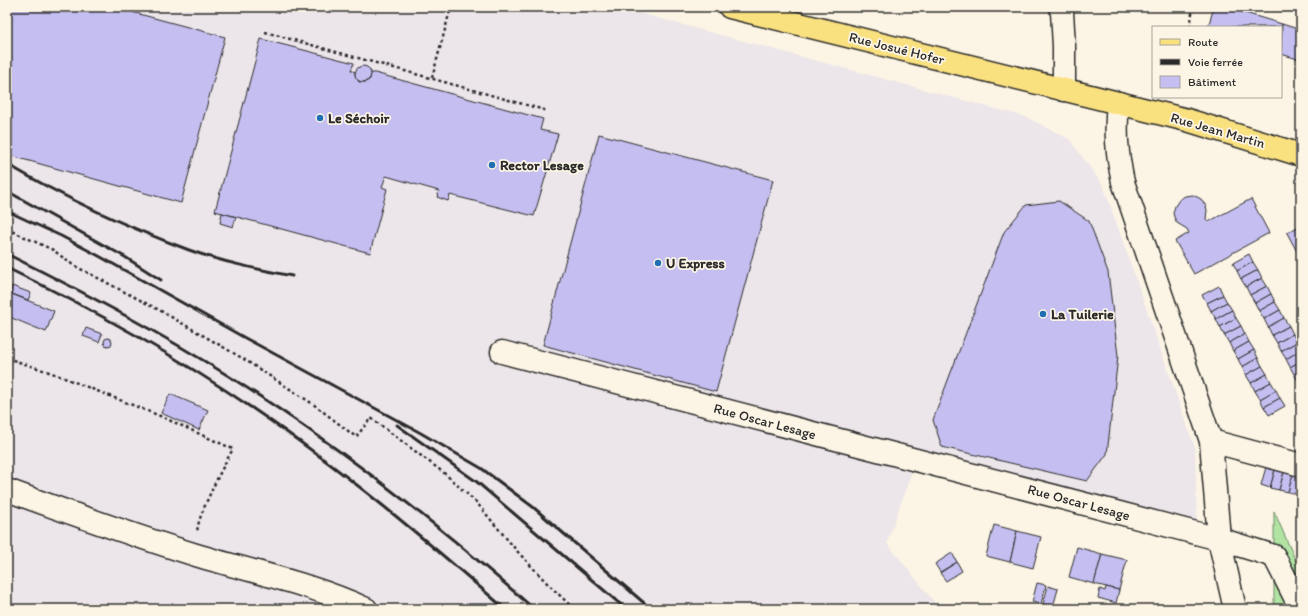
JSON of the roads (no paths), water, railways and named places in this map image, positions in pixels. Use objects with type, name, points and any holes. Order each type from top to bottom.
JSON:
[{"type":"main road","name":"Rue Josué Hofer","points":[[730,7],[1064,90]]},
{"type":"main road","name":"Rue Jean Martin","points":[[1064,90],[1187,120],[1301,154]]},
{"type":"street","points":[[1060,7],[1062,12],[1064,46],[1064,90]]},
{"type":"street","points":[[1118,103],[1116,126],[1117,155],[1123,182],[1211,441],[1219,539],[1235,609]]},
{"type":"street","name":"Rue Oscar Lesage","points":[[502,352],[1219,539],[1274,556],[1301,609]]},
{"type":"street","points":[[1211,441],[1301,465]]},
{"type":"street","points":[[7,490],[112,528],[197,555],[318,590],[366,609]]},
{"type":"railway","points":[[7,164],[73,200],[166,241],[214,258],[292,276]]},
{"type":"railway","points":[[7,191],[125,257],[161,280]]},
{"type":"railway","points":[[7,211],[61,236],[99,256],[245,338],[419,432],[481,468],[533,507],[651,609]]},
{"type":"railway","points":[[7,254],[168,339],[297,421],[401,498],[469,553],[534,609]]},
{"type":"railway","points":[[7,268],[134,334],[255,410],[352,481],[445,557],[505,609]]},
{"type":"railway","points":[[397,425],[477,482],[626,609]]},
{"type":"place","name":"Le Séchoir","points":[[320,118]]},
{"type":"place","name":"Rector Lesage","points":[[492,165]]},
{"type":"place","name":"U Express","points":[[658,263]]},
{"type":"place","name":"La Tuilerie","points":[[1043,314]]}]
